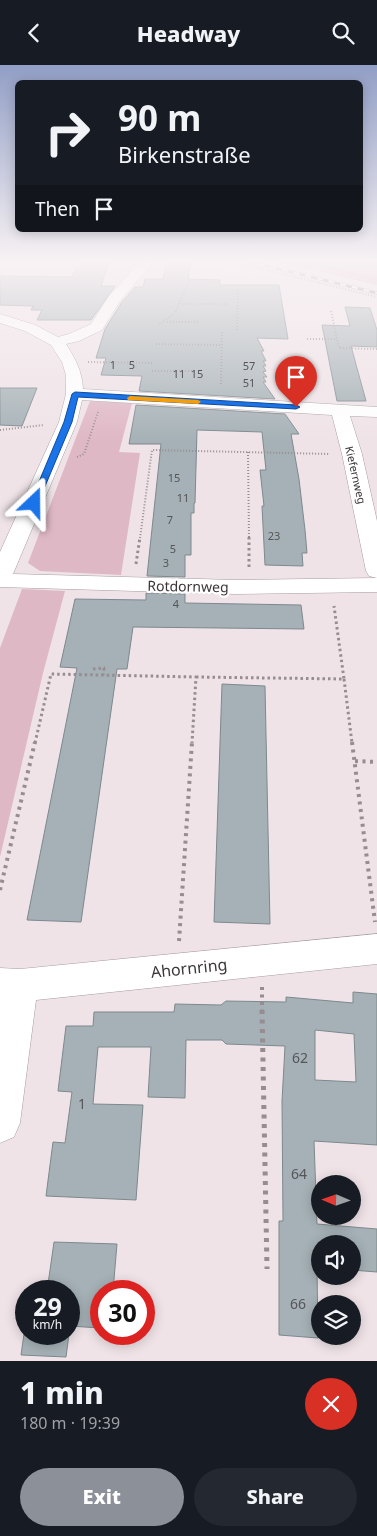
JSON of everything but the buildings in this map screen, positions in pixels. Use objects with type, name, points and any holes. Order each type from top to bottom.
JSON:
[{"type":"street","points":[[0,579],[68,422],[75,394],[74,375],[70,362],[56,342],[30,328],[10,321]]},
{"type":"street","points":[[56,342],[74,338],[98,327],[101,321]]},
{"type":"street","points":[[75,394],[377,412]]},
{"type":"street","name":"Kiefernweg","points":[[339,409],[352,454],[377,571]]},
{"type":"street","name":"Rotdornweg","points":[[0,579],[134,585],[249,587],[377,585]]},
{"type":"street","name":"Ahornring","points":[[10,985],[262,960],[376,939]]},
{"type":"street","points":[[0,1123],[10,985]]},
{"type":"path","points":[[237,321],[237,330]]},
{"type":"path","points":[[333,321],[339,349],[377,349]]},
{"type":"path","points":[[159,325],[166,322],[198,322]]},
{"type":"path","points":[[220,403],[222,330]]},
{"type":"path","points":[[307,339],[337,339]]},
{"type":"path","points":[[156,345],[222,345]]},
{"type":"path","points":[[70,362],[153,363]]},
{"type":"path","points":[[152,371],[197,371]]},
{"type":"path","points":[[153,445],[156,450]]},
{"type":"path","points":[[134,585],[152,450],[352,454]]},
{"type":"path","points":[[248,452],[249,587]]},
{"type":"path","points":[[332,587],[376,939]]},
{"type":"path","points":[[93,669],[104,669],[103,675]]},
{"type":"path","points":[[0,890],[51,674],[344,679]]},
{"type":"path","points":[[177,969],[196,677]]},
{"type":"path","points":[[354,761],[377,762]]},
{"type":"path","points":[[262,960],[267,1269]]},
{"type":"shaded area","points":[[90,401],[132,403],[119,452],[140,453],[121,575],[40,571],[28,563]]},
{"type":"shaded area","points":[[22,589],[65,591],[43,673],[0,857],[0,648]]},
{"type":"slow traffic","points":[[130,398],[198,402]]},
{"type":"route","points":[[34,503],[68,422],[75,394],[296,407]]}]
